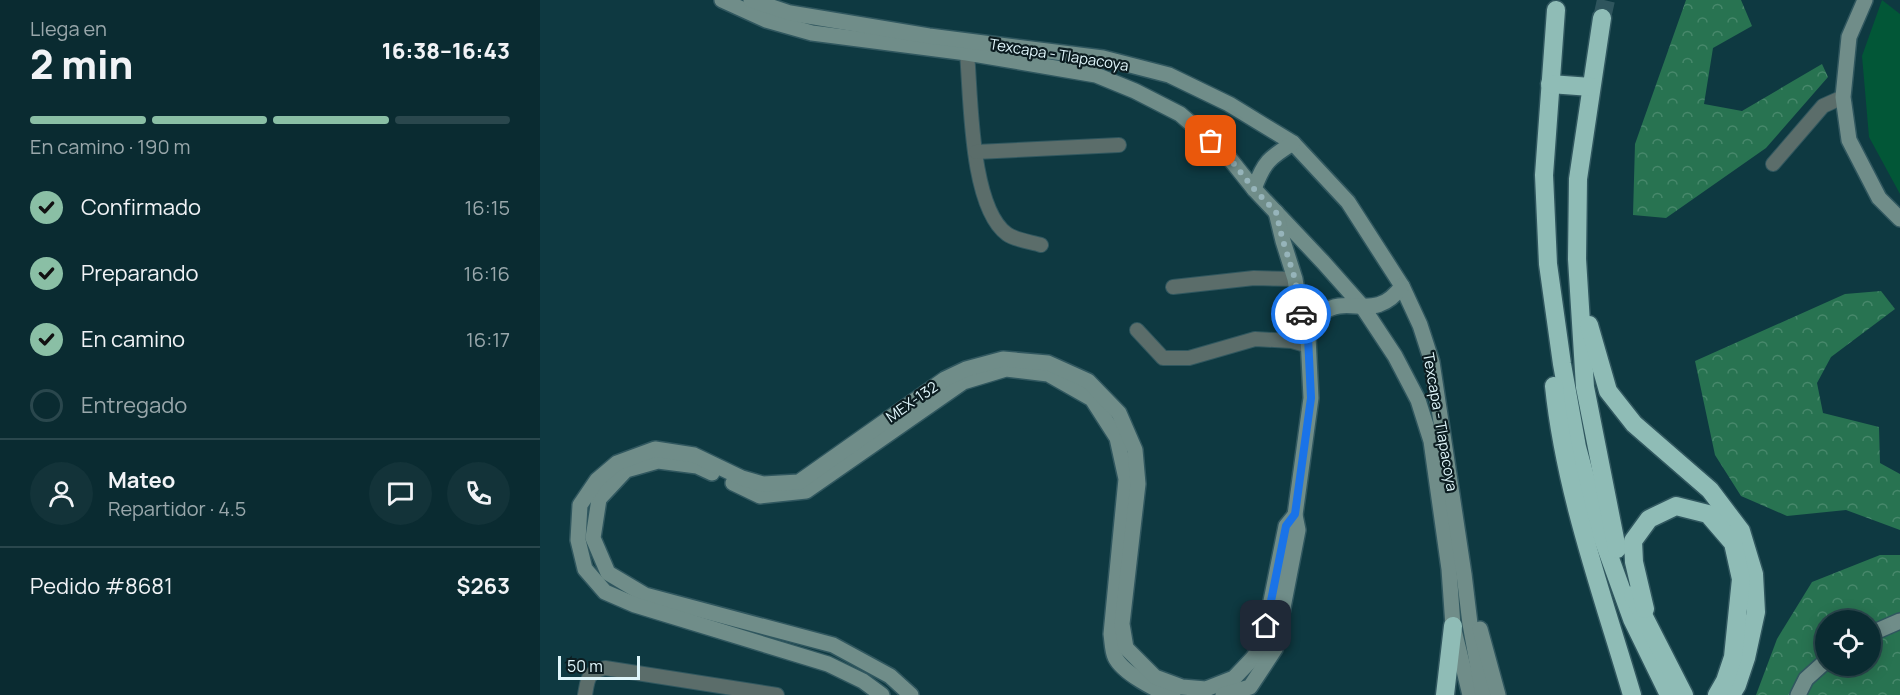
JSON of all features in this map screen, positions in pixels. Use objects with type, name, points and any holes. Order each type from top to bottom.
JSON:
[{"type":"highway","points":[[1556,10],[1544,176],[1548,264],[1570,415],[1598,525],[1616,580],[1668,695]]},
{"type":"highway","points":[[1602,18],[1578,180],[1578,289],[1585,387],[1614,538],[1631,592],[1684,695]]},
{"type":"highway","points":[[1550,84],[1592,87]]},
{"type":"highway","points":[[1548,264],[1545,292],[1557,414],[1584,540],[1632,695]]},
{"type":"highway","points":[[1578,289],[1608,392],[1634,424],[1710,490],[1741,531],[1754,574],[1756,612],[1746,658],[1728,689]]},
{"type":"highway","points":[[1648,623],[1634,562],[1633,541],[1648,519],[1676,506],[1708,514],[1733,543],[1742,579],[1728,689]]},
{"type":"highway","points":[[1445,695],[1453,626]]},
{"type":"main road","name":"Texcapa - Tlapacoya","points":[[722,0],[765,20],[813,33],[967,53],[1096,75],[1135,91],[1180,114],[1226,154],[1254,189],[1362,306],[1395,356],[1418,400],[1431,441],[1449,569],[1453,626],[1470,695]]},
{"type":"main road","name":"Texcapa - Tlapacoya","points":[[751,0],[789,13],[929,36],[1103,58],[1169,75],[1228,104],[1293,143],[1348,202],[1402,286],[1420,325],[1432,362],[1470,624],[1484,695]]},
{"type":"main road","points":[[1865,0],[1849,37],[1842,97],[1849,140],[1879,198],[1900,219]]},
{"type":"main road","points":[[1254,189],[1262,167],[1274,155],[1293,143]]},
{"type":"main road","name":"MEX-132","points":[[1223,695],[1250,687],[1275,649],[1298,530],[1295,514],[1311,398],[1309,341],[1301,316],[1295,279],[1276,212]]},
{"type":"main road","points":[[1309,341],[1321,313],[1337,307],[1381,305],[1395,296],[1402,286]]},
{"type":"main road","name":"MEX-132","points":[[882,695],[863,681],[828,664],[635,605],[605,592],[585,569],[578,540],[580,505],[597,480],[617,464],[655,449],[694,455],[742,478],[763,484],[799,482],[945,379],[966,369],[1003,359],[1048,363],[1088,381],[1119,413],[1135,450],[1138,484],[1122,624],[1126,648],[1155,677],[1182,687],[1206,689],[1234,678],[1262,646],[1286,526],[1295,514]]},
{"type":"main road","name":"MEX-132","points":[[911,695],[890,676],[833,645],[645,594],[608,573],[592,538],[599,499],[626,470],[658,461],[697,466],[760,496],[806,491],[963,382],[1006,369],[1048,374],[1092,399],[1117,438],[1126,479],[1111,634],[1115,657],[1136,678],[1163,693],[1173,695]]},
{"type":"main road","points":[[1464,574],[1498,695]]},
{"type":"main road","points":[[1881,629],[1900,621]]},
{"type":"main road","points":[[1798,695],[1806,679],[1815,671]]},
{"type":"street","points":[[967,53],[975,152],[981,189],[997,225],[1009,236],[1041,245]]},
{"type":"street","points":[[1773,164],[1823,106],[1842,97]]},
{"type":"street","points":[[975,152],[1119,145]]},
{"type":"street","points":[[1173,287],[1254,278],[1295,279]]},
{"type":"street","points":[[1137,330],[1163,358],[1189,358],[1255,339],[1309,341]]},
{"type":"street","points":[[585,695],[589,676],[605,668],[777,695]]},
{"type":"green space","points":[[1686,0],[1741,0],[1752,26],[1713,48],[1704,104],[1742,111],[1822,64],[1828,77],[1766,148],[1666,218],[1633,215],[1635,144]]},
{"type":"green space","points":[[1882,0],[1900,14],[1900,194],[1869,137],[1862,56]]},
{"type":"green space","points":[[1881,291],[1895,309],[1831,357],[1817,383],[1823,413],[1879,427],[1880,463],[1900,474],[1900,530],[1846,510],[1787,516],[1741,496],[1715,455],[1695,361],[1845,294]]},
{"type":"green space","points":[[1880,555],[1900,555],[1900,695],[1756,695],[1777,639],[1812,582]]},
{"type":"tunnel","points":[[1602,18],[1606,0]]},
{"type":"way so far","points":[[1211,141],[1226,154],[1276,212],[1295,279],[1301,314]]},
{"type":"route","points":[[1266,626],[1286,526],[1295,514],[1311,398],[1308,337],[1301,314]]}]
